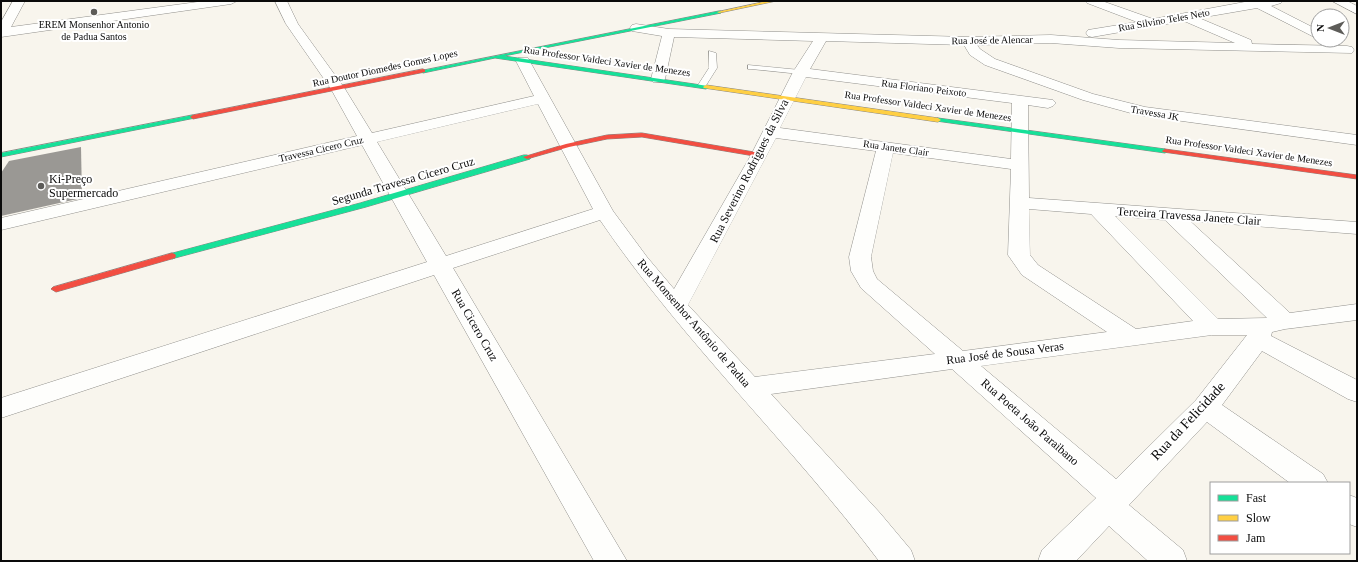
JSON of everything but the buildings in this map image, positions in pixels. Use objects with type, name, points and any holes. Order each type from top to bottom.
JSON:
[{"type":"street","points":[[2,30],[19,1]]},
{"type":"street","points":[[2,30],[231,1]]},
{"type":"street","name":"Rua Cicero Cruz","points":[[281,1],[292,24],[338,89],[611,561]]},
{"type":"street","name":"Rua Doutor Diomedes Gomes Lopes","points":[[1,156],[774,1]]},
{"type":"street","points":[[1091,1],[1153,23]]},
{"type":"street","name":"Rua Silvino Teles Neto","points":[[1051,39],[1153,23],[1255,2],[1277,1]]},
{"type":"street","points":[[1338,1],[1357,10]]},
{"type":"street","points":[[1255,2],[1310,30]]},
{"type":"street","points":[[1186,17],[1255,48]]},
{"type":"street","name":"Rua José de Alencar","points":[[636,28],[669,33],[968,41],[1051,39],[1119,44],[1352,52]]},
{"type":"street","points":[[658,79],[669,33]]},
{"type":"street","name":"Rua Severino Rodrigues da Silva","points":[[676,306],[760,155],[786,98],[800,72],[822,36]]},
{"type":"street","name":"Travessa JK","points":[[968,41],[975,52],[990,62],[1111,104],[1176,118],[1357,140]]},
{"type":"street","name":"Rua Professor Valdeci Xavier de Menezes","points":[[496,57],[1357,177]]},
{"type":"street","name":"Rua Monsenhor Antônio de Padua","points":[[523,61],[604,212],[639,262],[676,306],[869,523],[899,561]]},
{"type":"street","name":"Rua Floriano Peixoto","points":[[800,72],[1048,103]]},
{"type":"street","name":"Travessa Cicero Cruz","points":[[1,224],[99,200],[544,98]]},
{"type":"street","points":[[1020,100],[1019,130],[1021,203],[1019,250],[1023,263],[1030,270],[1131,337]]},
{"type":"street","name":"Rua Janete Clair","points":[[771,132],[886,146],[1020,165]]},
{"type":"street","name":"Segunda Travessa Cicero Cruz","points":[[56,289],[398,195],[568,145],[607,137],[642,135],[760,155]]},
{"type":"street","name":"Rua Poeta João Paraibano","points":[[886,146],[860,257],[862,271],[869,283],[958,359],[1112,501],[1171,561]]},
{"type":"street","name":"Terceira Travessa Janete Clair","points":[[1021,203],[1357,228]]},
{"type":"street","points":[[1098,209],[1212,326]]},
{"type":"street","points":[[1,408],[604,212]]},
{"type":"street","points":[[1170,214],[1268,329],[1357,392]]},
{"type":"street","points":[[1268,329],[1357,312]]},
{"type":"street","name":"Rua José de Sousa Veras","points":[[749,387],[1212,326],[1268,329]]},
{"type":"street","name":"Rua da Felicidade","points":[[1054,561],[1205,407],[1268,329]]},
{"type":"street","points":[[1205,407],[1312,482]]},
{"type":"lane","points":[[702,85],[713,68],[712,53]]},
{"type":"lane","points":[[751,67],[800,72]]},
{"type":"traffic: fast","points":[[423,71],[719,12]]},
{"type":"traffic: fast","points":[[496,57],[706,87]]},
{"type":"traffic: fast","points":[[1,155],[193,117]]},
{"type":"traffic: fast","points":[[938,120],[1165,151]]},
{"type":"traffic: fast","points":[[172,256],[363,205],[527,157]]},
{"type":"traffic: slow","points":[[719,12],[774,1]]},
{"type":"traffic: slow","points":[[706,87],[938,120]]},
{"type":"traffic: jam","points":[[193,117],[423,71]]},
{"type":"traffic: jam","points":[[527,157],[568,145],[607,137],[642,135],[760,155]]},
{"type":"traffic: jam","points":[[1165,151],[1357,177]]},
{"type":"traffic: jam","points":[[56,289],[172,256]]},
{"type":"place","name":"EREM Monsenhor Antonio de Padua Santos","points":[[94,12]]},
{"type":"place","name":"Ki-Preço Supermercado","points":[[41,186]]}]
